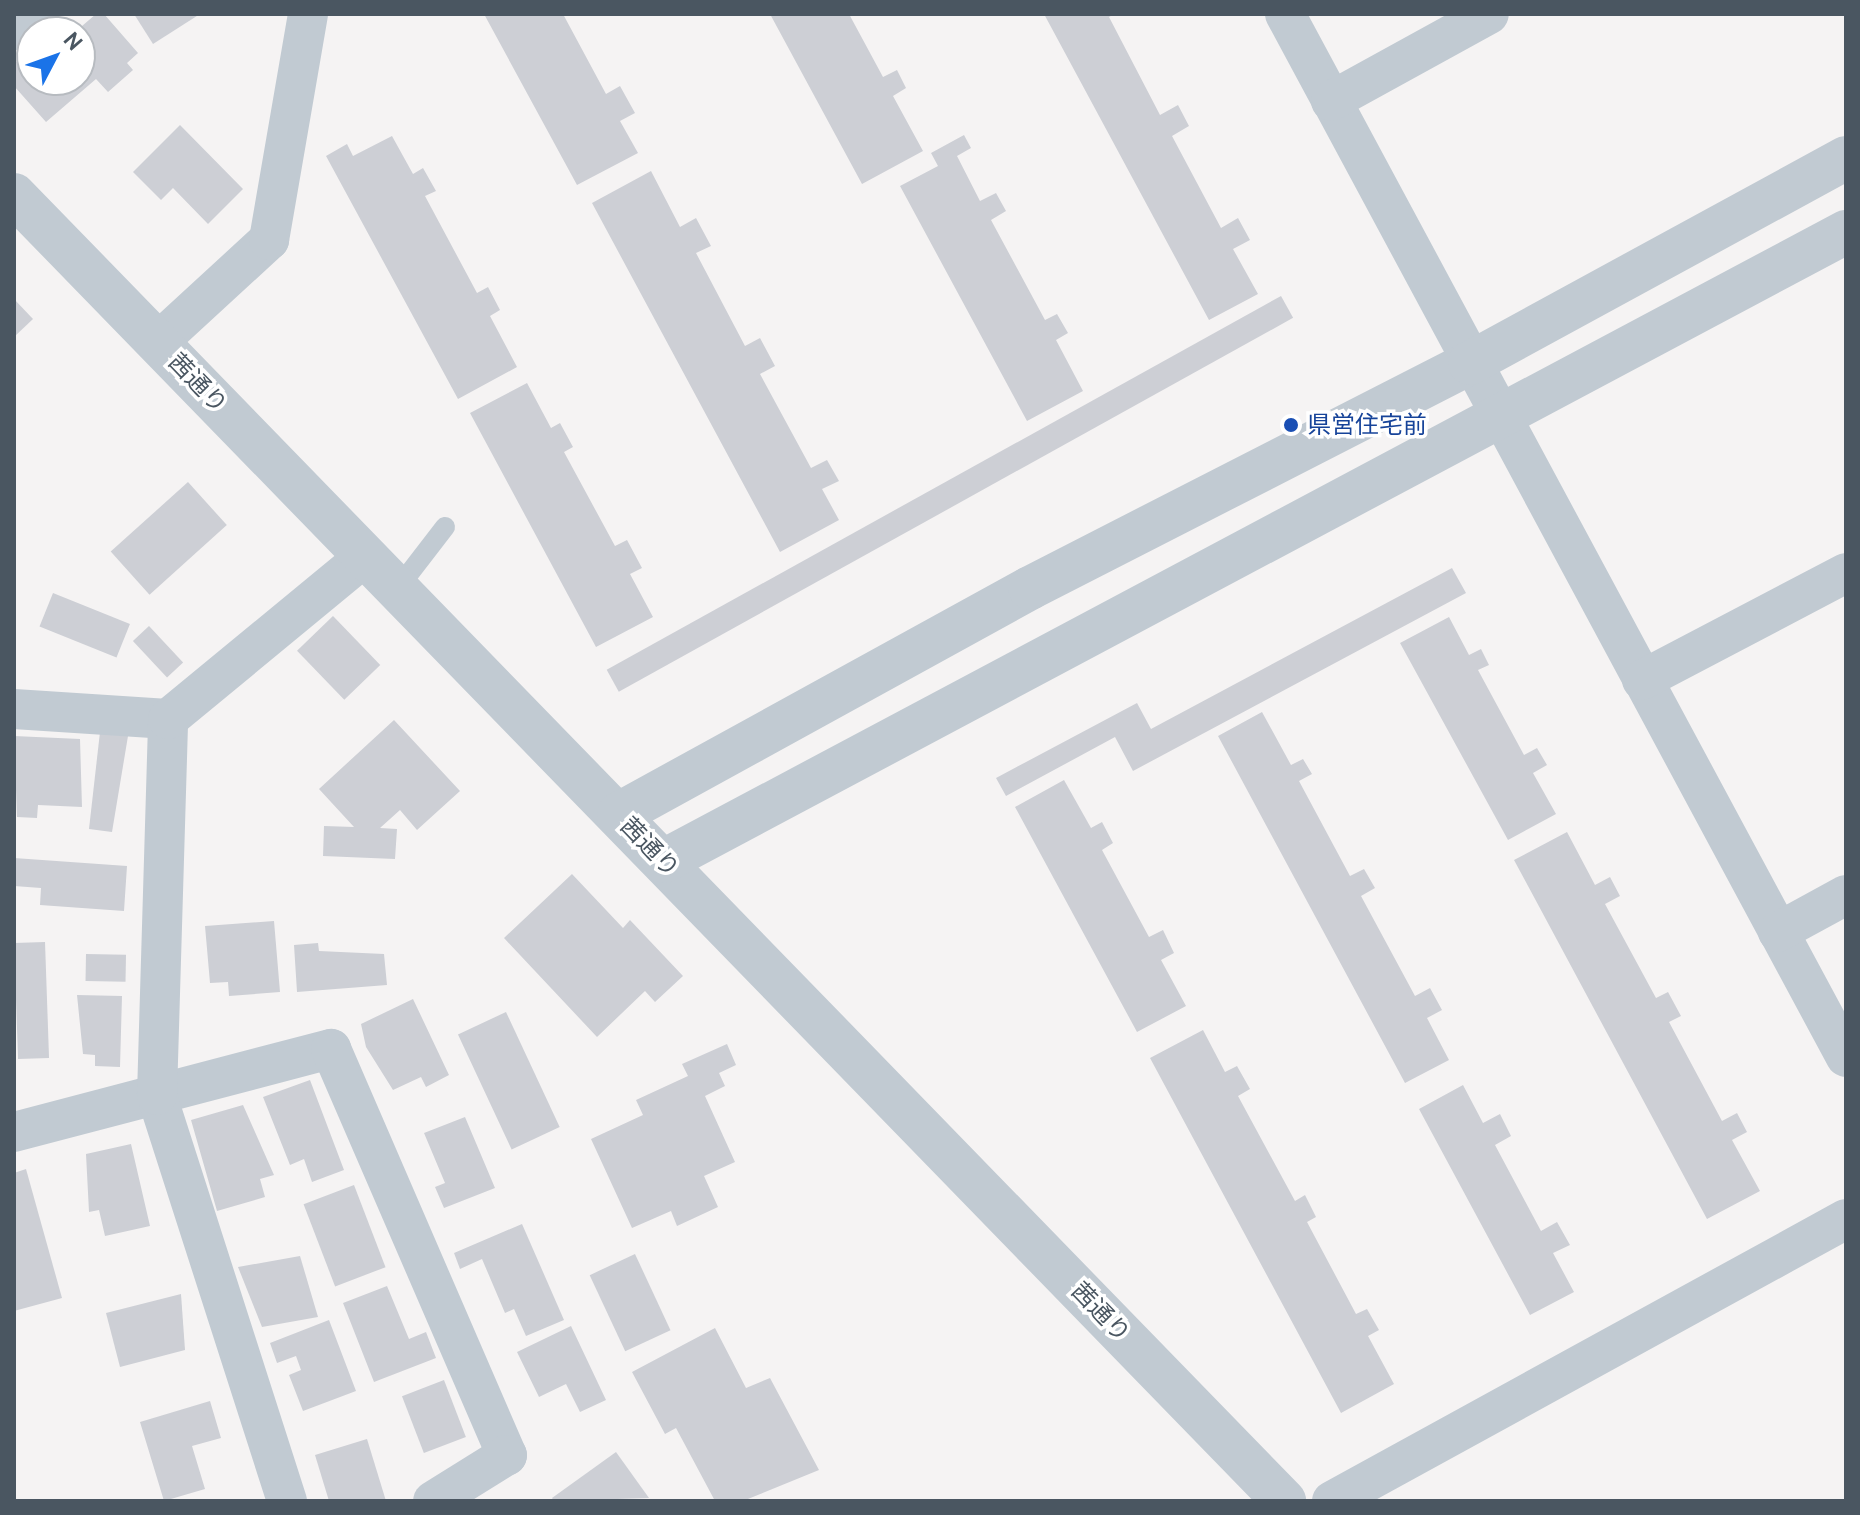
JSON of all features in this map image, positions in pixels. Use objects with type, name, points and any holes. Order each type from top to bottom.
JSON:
[{"type":"street","points":[[14,30],[36,14]]},
{"type":"street","points":[[158,342],[269,240],[308,14]]},
{"type":"street","points":[[1285,14],[1846,1057]]},
{"type":"street","points":[[1331,101],[1489,14]]},
{"type":"street","points":[[619,814],[1030,588],[1470,363],[1846,158]]},
{"type":"street","name":"茜通り","points":[[14,195],[1284,1501]]},
{"type":"street","points":[[664,861],[1501,420],[1846,232]]},
{"type":"street","points":[[14,709],[168,719],[366,556]]},
{"type":"street","points":[[1642,680],[1846,573]]},
{"type":"street","points":[[168,719],[157,1095],[287,1501]]},
{"type":"street","points":[[1778,932],[1846,895]]},
{"type":"street","points":[[14,1132],[331,1049],[507,1455],[433,1501]]},
{"type":"street","points":[[1332,1501],[1846,1219]]},
{"type":"lane","points":[[398,588],[445,527]]},
{"type":"building","points":[[104,14],[138,53],[127,63],[133,70],[108,92],[96,79],[94,16]]},
{"type":"building","points":[[134,14],[200,14],[153,44]]},
{"type":"building","points":[[484,14],[563,14],[606,94],[620,86],[635,113],[620,121],[638,153],[577,185]]},
{"type":"building","points":[[770,14],[849,14],[883,77],[897,70],[906,88],[893,96],[923,151],[862,184]]},
{"type":"building","points":[[1044,14],[1114,14],[1109,17],[1160,115],[1178,105],[1189,126],[1172,136],[1221,228],[1238,218],[1250,240],[1233,249],[1258,294],[1209,320]]},
{"type":"building","points":[[16,62],[16,88],[14,86]]},
{"type":"building","points":[[23,96],[76,96],[46,122]]},
{"type":"building","points":[[180,125],[243,189],[208,224],[173,188],[161,200],[133,172]]},
{"type":"building","points":[[964,135],[971,148],[957,156],[980,201],[996,193],[1006,211],[991,220],[1045,320],[1057,314],[1068,333],[1056,340],[1083,391],[1027,421],[900,186],[938,166],[931,153]]},
{"type":"building","points":[[392,136],[413,174],[423,168],[436,191],[425,196],[477,293],[488,287],[500,310],[490,316],[517,367],[458,399],[326,156],[347,144],[353,156]]},
{"type":"building","points":[[651,171],[680,227],[696,218],[711,246],[696,253],[745,346],[760,338],[775,366],[760,374],[811,468],[827,460],[839,481],[822,489],[839,520],[780,552],[592,203]]},
{"type":"building","points":[[1281,296],[1293,318],[619,692],[607,670]]},
{"type":"building","points":[[14,299],[33,319],[14,337]]},
{"type":"building","points":[[527,383],[551,428],[560,423],[573,447],[564,452],[615,546],[627,540],[642,568],[630,574],[653,617],[596,647],[470,413]]},
{"type":"building","points":[[188,482],[227,525],[150,595],[111,552]]},
{"type":"building","points":[[1452,568],[1466,593],[1133,771],[1115,737],[1006,796],[996,778],[1137,703],[1151,729]]},
{"type":"building","points":[[53,593],[130,624],[116,657],[40,626]]},
{"type":"building","points":[[333,616],[380,665],[344,700],[297,651]]},
{"type":"building","points":[[1449,617],[1469,655],[1481,649],[1489,665],[1478,670],[1524,755],[1537,748],[1547,765],[1533,773],[1556,814],[1508,840],[1400,643]]},
{"type":"building","points":[[149,626],[183,663],[167,678],[133,641]]},
{"type":"building","points":[[1262,712],[1291,765],[1303,759],[1312,774],[1299,781],[1350,876],[1364,869],[1375,888],[1361,896],[1415,996],[1430,988],[1442,1010],[1427,1018],[1449,1060],[1405,1083],[1218,736]]},
{"type":"building","points":[[394,720],[460,791],[417,830],[400,810],[380,828],[397,829],[395,859],[323,856],[324,826],[354,827],[319,789]]},
{"type":"building","points":[[100,732],[128,736],[112,832],[89,829]]},
{"type":"building","points":[[14,736],[80,739],[82,807],[38,805],[37,818],[17,817]]},
{"type":"building","points":[[1064,780],[1091,828],[1102,822],[1113,843],[1102,850],[1149,937],[1163,930],[1174,953],[1161,960],[1186,1006],[1137,1032],[1015,807]]},
{"type":"building","points":[[1567,832],[1595,885],[1610,877],[1620,896],[1605,904],[1656,998],[1668,992],[1681,1016],[1669,1022],[1722,1121],[1737,1113],[1747,1132],[1732,1140],[1760,1191],[1707,1219],[1514,860]]},
{"type":"building","points":[[14,858],[127,866],[124,911],[40,905],[41,888],[14,886]]},
{"type":"building","points":[[572,874],[623,928],[630,920],[683,976],[655,1002],[645,991],[597,1037],[504,938]]},
{"type":"building","points":[[274,921],[280,992],[229,996],[228,982],[210,983],[205,926]]},
{"type":"building","points":[[45,942],[49,1058],[18,1059],[14,943]]},
{"type":"building","points":[[318,943],[319,951],[384,954],[387,985],[297,992],[294,945]]},
{"type":"building","points":[[86,954],[126,955],[126,982],[86,981]]},
{"type":"building","points":[[77,995],[122,996],[120,1067],[95,1066],[95,1055],[83,1054]]},
{"type":"building","points":[[413,999],[449,1075],[426,1087],[421,1077],[393,1090],[366,1047],[361,1024]]},
{"type":"building","points":[[506,1012],[560,1127],[512,1149],[458,1034]]},
{"type":"building","points":[[1203,1030],[1225,1072],[1237,1066],[1250,1089],[1238,1096],[1295,1201],[1305,1195],[1316,1217],[1307,1222],[1356,1314],[1367,1309],[1379,1330],[1368,1336],[1394,1384],[1341,1413],[1150,1058]]},
{"type":"building","points":[[727,1044],[736,1065],[719,1073],[725,1086],[705,1096],[735,1162],[704,1176],[718,1207],[677,1226],[671,1211],[632,1228],[591,1139],[643,1115],[636,1100],[688,1076],[682,1064]]},
{"type":"building","points":[[310,1080],[344,1170],[312,1182],[304,1159],[290,1165],[263,1097]]},
{"type":"building","points":[[1463,1085],[1483,1123],[1500,1114],[1511,1136],[1495,1145],[1541,1231],[1557,1222],[1570,1245],[1553,1253],[1574,1292],[1530,1315],[1419,1109]]},
{"type":"building","points":[[243,1105],[274,1175],[260,1179],[265,1197],[217,1211],[191,1120]]},
{"type":"building","points":[[465,1117],[495,1188],[444,1208],[435,1187],[445,1183],[424,1133]]},
{"type":"building","points":[[131,1144],[150,1226],[105,1236],[99,1210],[89,1212],[86,1154]]},
{"type":"building","points":[[26,1169],[62,1298],[14,1311],[14,1173]]},
{"type":"building","points":[[354,1185],[386,1267],[335,1287],[304,1204]]},
{"type":"building","points":[[522,1224],[564,1320],[526,1336],[514,1309],[505,1313],[482,1259],[460,1269],[454,1253]]},
{"type":"building","points":[[635,1254],[670,1330],[625,1351],[590,1275]]},
{"type":"building","points":[[300,1256],[318,1317],[262,1327],[238,1267]]},
{"type":"building","points":[[387,1286],[409,1339],[426,1332],[436,1358],[374,1382],[343,1303]]},
{"type":"building","points":[[181,1294],[185,1350],[120,1367],[106,1313]]},
{"type":"building","points":[[329,1320],[356,1391],[303,1411],[289,1375],[301,1370],[296,1356],[277,1363],[270,1343]]},
{"type":"building","points":[[571,1326],[606,1400],[580,1412],[566,1384],[539,1397],[517,1352]]},
{"type":"building","points":[[715,1328],[746,1388],[770,1378],[819,1470],[743,1501],[715,1501],[676,1428],[665,1434],[632,1372]]},
{"type":"building","points":[[444,1380],[466,1437],[424,1453],[402,1396]]},
{"type":"building","points":[[210,1401],[221,1438],[192,1446],[205,1489],[164,1501],[140,1422]]},
{"type":"building","points":[[367,1439],[386,1501],[329,1501],[315,1455]]},
{"type":"building","points":[[616,1452],[649,1498],[554,1501],[552,1498]]},
{"type":"place","name":"県営住宅前","points":[[1291,425]]}]
